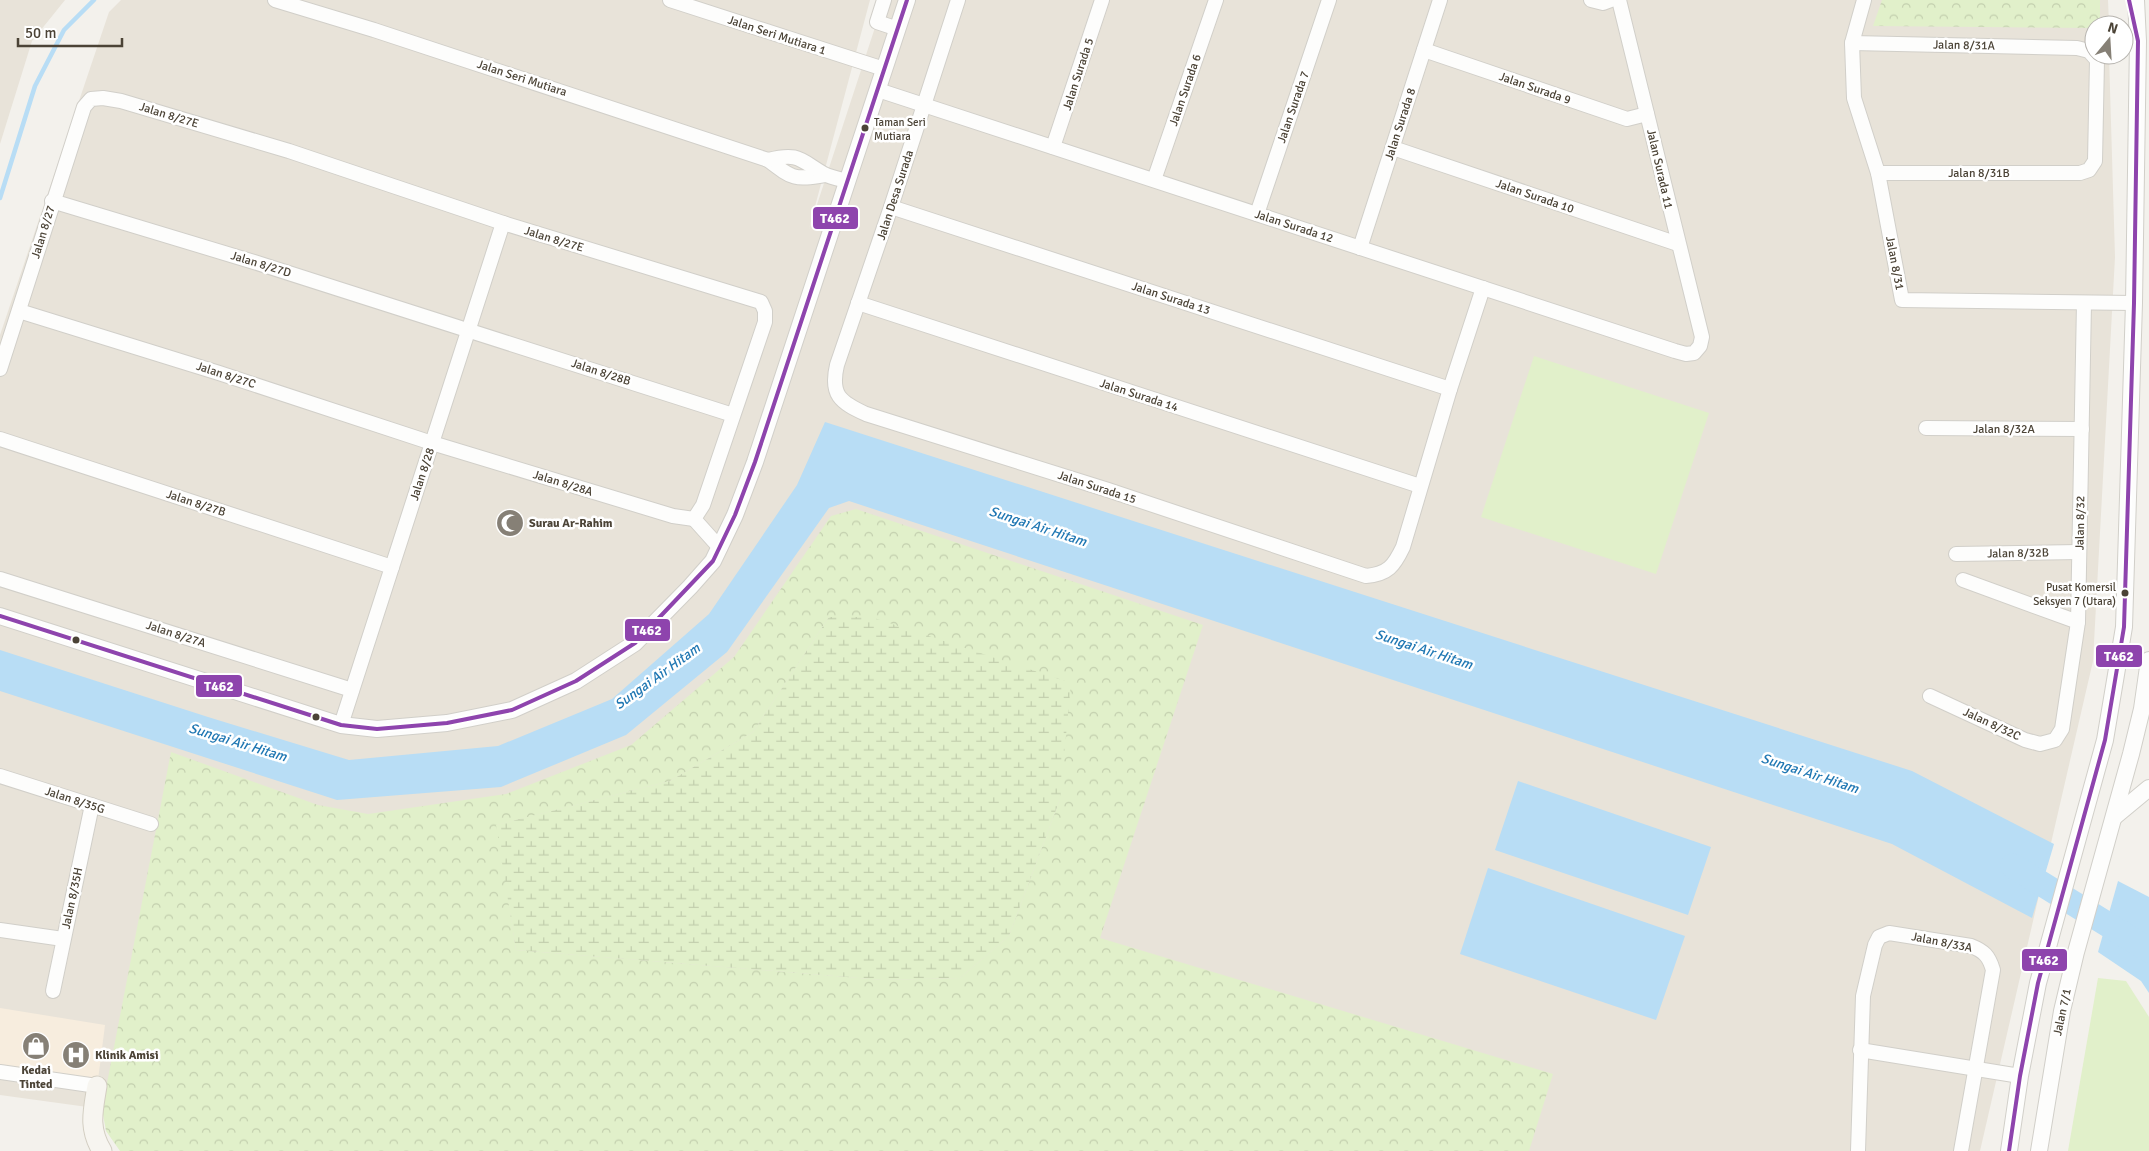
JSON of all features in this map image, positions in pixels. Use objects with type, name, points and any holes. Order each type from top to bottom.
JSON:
[{"type":"main road","points":[[97,1086],[92,1126],[102,1151]]},
{"type":"street","name":"Jalan Seri Mutiara","points":[[275,0],[393,36],[768,160],[794,177],[802,179],[825,175]]},
{"type":"street","name":"Jalan Seri Mutiara 1","points":[[670,0],[884,69]]},
{"type":"street","points":[[884,0],[877,22],[898,29]]},
{"type":"street","points":[[0,616],[341,725],[377,729],[447,723],[512,710],[576,681],[635,643],[713,561],[735,515],[755,462],[907,0]]},
{"type":"street","name":"Jalan Desa Surada","points":[[835,390],[834,379],[837,365],[891,207],[958,0]]},
{"type":"street","name":"Jalan Surada 5","points":[[1054,147],[1102,0]]},
{"type":"street","name":"Jalan Surada 6","points":[[1154,180],[1216,0]]},
{"type":"street","name":"Jalan Surada 7","points":[[1257,214],[1329,0]]},
{"type":"street","name":"Jalan Surada 8","points":[[1360,248],[1440,0]]},
{"type":"street","points":[[1591,0],[1603,3],[1611,0]]},
{"type":"street","name":"Jalan Surada 11","points":[[1619,0],[1702,337]]},
{"type":"street","name":"Jalan 8/31","points":[[1864,0],[1852,43],[1854,98],[1878,173],[1902,300],[2134,303]]},
{"type":"street","points":[[2129,0],[2138,41]]},
{"type":"street","points":[[2009,1151],[2020,1076],[2049,939],[2105,740],[2124,627],[2134,303],[2138,41],[2136,0]]},
{"type":"street","name":"Jalan 8/31A","points":[[1852,43],[2077,48],[2089,51],[2097,60],[2095,161],[2089,170],[2080,173]]},
{"type":"street","name":"Jalan Surada 9","points":[[1424,50],[1627,119],[1647,114]]},
{"type":"street","name":"Jalan Surada 12","points":[[878,90],[1686,354],[1694,353],[1700,346],[1702,337]]},
{"type":"street","name":"Jalan 8/27","points":[[0,369],[52,201],[84,107],[91,99]]},
{"type":"street","name":"Jalan 8/27E","points":[[91,99],[121,100],[289,151],[503,223],[761,302],[766,311],[765,322],[703,505],[694,519]]},
{"type":"street","name":"Jalan Surada 10","points":[[1393,148],[1678,244]]},
{"type":"street","name":"Jalan Seri Mutiara","points":[[768,160],[781,156],[800,158],[825,175],[846,181]]},
{"type":"street","name":"Jalan 8/31B","points":[[1878,173],[2080,173]]},
{"type":"street","name":"Jalan 8/27D","points":[[52,201],[254,262],[468,330]]},
{"type":"street","name":"Jalan Surada 13","points":[[891,207],[1450,388]]},
{"type":"street","name":"Jalan 8/28","points":[[341,725],[503,223]]},
{"type":"street","points":[[1420,486],[1482,288]]},
{"type":"street","name":"Jalan Surada 14","points":[[858,303],[1420,486]]},
{"type":"street","name":"Jalan 8/32","points":[[2055,740],[2062,729],[2078,622],[2084,303]]},
{"type":"street","name":"Jalan 8/27C","points":[[19,311],[219,372],[432,443]]},
{"type":"street","name":"Jalan 8/28B","points":[[468,330],[733,415]]},
{"type":"street","name":"Jalan Surada 15","points":[[835,390],[841,400],[866,414],[1108,490],[1366,576],[1380,575],[1390,569],[1398,559],[1420,486]]},
{"type":"street","name":"Jalan 8/32A","points":[[1926,428],[2082,429]]},
{"type":"street","name":"Jalan 8/27B","points":[[0,439],[392,567]]},
{"type":"street","name":"Jalan 8/28A","points":[[432,443],[673,516],[694,519]]},
{"type":"street","points":[[694,519],[720,548]]},
{"type":"street","name":"Jalan 8/32B","points":[[1956,554],[2079,552]]},
{"type":"street","name":"Jalan 8/27A","points":[[0,579],[352,690]]},
{"type":"street","points":[[1963,580],[2078,622]]},
{"type":"street","name":"Jalan 7/1","points":[[2039,1151],[2056,1040],[2076,952],[2138,727],[2149,670]]},
{"type":"street","name":"Jalan 8/32C","points":[[1930,696],[2026,740],[2040,744],[2055,740]]},
{"type":"street","name":"Jalan 8/35G","points":[[0,776],[151,824]]},
{"type":"street","points":[[2114,817],[2149,788]]},
{"type":"street","name":"Jalan 8/35H","points":[[53,991],[92,805]]},
{"type":"street","points":[[0,930],[64,939]]},
{"type":"street","name":"Jalan 8/33A","points":[[1860,1050],[1863,996],[1875,945],[1879,937],[1888,933],[1899,934],[1971,946],[1982,951],[1990,958],[1993,970],[1976,1068]]},
{"type":"street","points":[[1858,1151],[1860,1050],[2020,1076]]},
{"type":"street","points":[[1961,1151],[1976,1068]]},
{"type":"street","points":[[0,1072],[97,1086]]},
{"type":"shaded area","points":[[0,0],[65,0],[32,41],[0,144]]},
{"type":"shaded area","points":[[121,0],[870,0],[809,229],[884,0],[2108,0],[2109,15],[2084,15],[2084,65],[2109,65],[2115,257],[2093,661],[1980,1151],[363,1151],[102,1109],[0,1095],[0,335],[109,12]]},
{"type":"shaded area","points":[[0,1008],[105,1025],[98,1080],[0,1067]]},
{"type":"green space","points":[[1882,0],[2100,0],[2100,15],[2084,15],[2084,28],[1873,26]]},
{"type":"green space","points":[[1534,356],[1709,413],[1656,574],[1481,517]]},
{"type":"green space","points":[[856,509],[1203,625],[1100,938],[1553,1074],[1529,1151],[120,1151],[106,1131],[102,1109],[171,752],[318,805],[368,814],[506,794],[631,745],[734,657],[831,516]],"holes":[[[829,617],[1060,799],[1009,936],[960,978],[883,980],[516,950],[497,825],[670,781],[753,732]]]},
{"type":"green space","points":[[829,617],[871,617],[1071,683],[1060,799],[1009,936],[960,978],[883,980],[516,950],[496,825],[670,781],[753,732]]},
{"type":"green space","points":[[2098,978],[2126,981],[2149,1017],[2149,1151],[2068,1151]]},
{"type":"water","points":[[825,422],[1912,771],[2054,844],[2032,918],[1892,844],[849,501],[829,508],[727,652],[626,735],[501,787],[337,800],[0,691],[0,650],[349,760],[498,746],[612,699],[709,614],[797,485]]},
{"type":"water","points":[[1518,781],[1711,847],[1688,915],[1495,850]]},
{"type":"water","points":[[1488,868],[1685,936],[1656,1020],[1460,954]]},
{"type":"water","points":[[2118,881],[2149,897],[2149,993],[2141,981],[2098,952]]},
{"type":"waterway","points":[[0,198],[35,86],[64,30],[94,0]]},
{"type":"waterway","name":"Sungai Air Hitam","points":[[2013,866],[2149,950]]},
{"type":"transit line","name":"T462","points":[[0,616],[341,725],[377,729],[447,723],[512,710],[576,681],[635,643],[713,561],[735,515],[755,462],[907,0]]},
{"type":"transit line","name":"T462","points":[[2009,1151],[2020,1076],[2038,983],[2105,740],[2124,627],[2134,303],[2138,41],[2129,0]]},
{"type":"place","name":"Taman Seri Mutiara","points":[[865,128]]},
{"type":"place","name":"Surau Ar-Rahim","points":[[510,523]]},
{"type":"place","name":"Pusat Komersil Seksyen 7 (Utara)","points":[[2125,593]]},
{"type":"place","name":"Kedai Tinted","points":[[36,1046]]},
{"type":"place","name":"Klinik Amisi","points":[[76,1055]]}]
